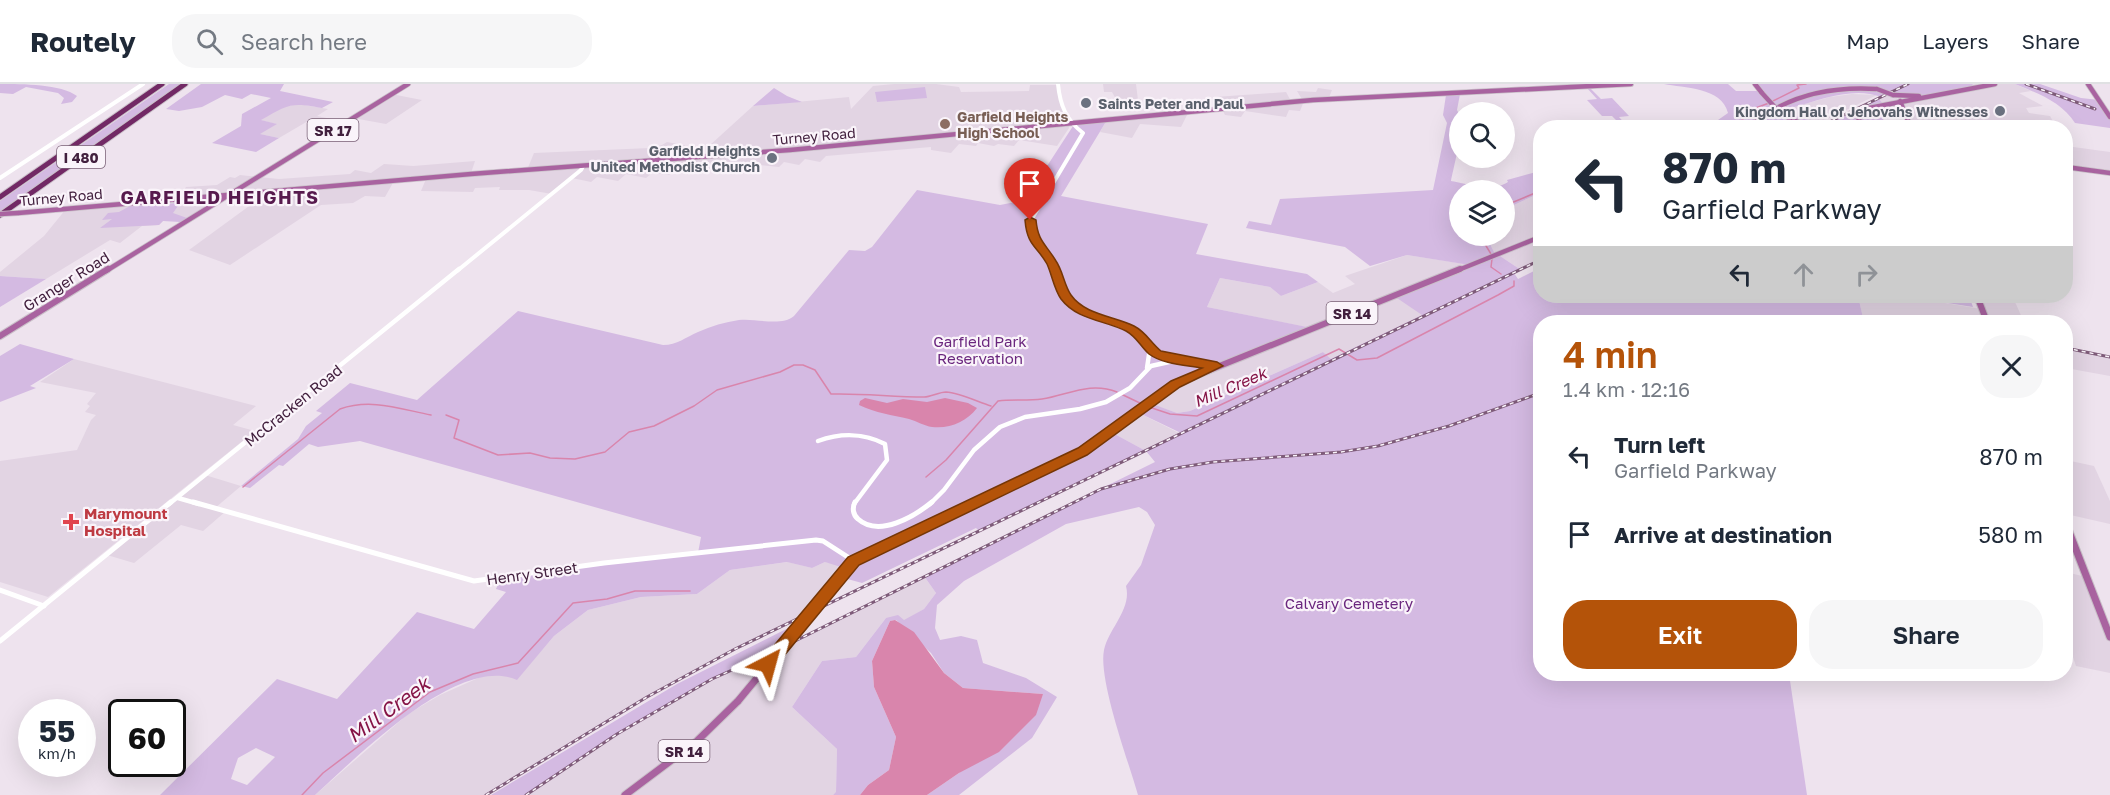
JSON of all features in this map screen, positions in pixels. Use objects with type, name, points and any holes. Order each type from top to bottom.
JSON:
[{"type":"highway","name":"I 480","points":[[0,197],[163,84]]},
{"type":"highway","name":"I 480","points":[[0,215],[187,84]]},
{"type":"main road","name":"Granger Road","points":[[0,336],[408,84]]},
{"type":"main road","name":"Turney Road","points":[[0,215],[790,150],[1313,100],[1631,84]]},
{"type":"main road","points":[[1755,84],[1781,114],[1794,120]]},
{"type":"main road","points":[[1864,84],[1893,95],[1907,97],[1961,92]]},
{"type":"main road","points":[[1859,120],[1869,108],[1995,84]]},
{"type":"main road","points":[[2088,84],[2110,117]]},
{"type":"main road","points":[[1756,120],[1766,110],[1817,93],[1846,86],[1877,89]]},
{"type":"main road","points":[[1901,103],[1903,100],[1947,93]]},
{"type":"main road","points":[[1893,95],[1901,103],[1908,120]]},
{"type":"main road","points":[[2073,168],[2110,174]]},
{"type":"main road","name":"SR 14","points":[[625,795],[697,741],[738,701],[854,561],[1082,452],[1175,384],[1533,240]]},
{"type":"main road","points":[[2073,542],[2110,637]]},
{"type":"street","points":[[0,178],[142,84]]},
{"type":"street","points":[[1058,84],[1063,109],[1069,123],[1083,133]]},
{"type":"street","points":[[1090,122],[1031,217],[1031,232],[1038,247],[1051,261],[1065,296],[1073,305],[1084,312],[1129,328],[1141,335],[1157,354],[1217,366]]},
{"type":"street","name":"McCracken Road","points":[[0,641],[581,170],[583,166]]},
{"type":"street","points":[[818,441],[839,435],[866,437],[885,444],[887,459],[853,505],[853,513],[861,522],[870,525],[889,525],[925,510],[939,498],[977,446],[1002,426],[1037,415],[1104,403],[1121,394],[1138,381],[1147,368],[1150,348]]},
{"type":"street","points":[[1147,368],[1158,363],[1178,360]]},
{"type":"street","name":"Henry Street","points":[[178,498],[474,581],[604,563],[816,540],[828,544],[854,561]]},
{"type":"street","points":[[0,590],[44,606]]},
{"type":"shaded area","points":[[936,84],[959,87],[961,92],[1029,91],[1030,85],[1058,85],[1069,128],[1057,146],[1019,140],[1014,146],[959,144],[951,153],[931,150],[931,147],[826,156],[820,162],[805,159],[799,165],[784,162],[779,167],[759,165],[754,171],[696,169],[694,171],[672,171],[669,175],[652,173],[646,178],[626,174],[618,181],[597,177],[591,182],[572,178],[552,194],[529,190],[499,190],[500,187],[475,188],[473,192],[421,191],[426,179],[394,181],[385,197],[365,196],[353,203],[321,205],[230,265],[189,250],[267,193],[227,195],[184,221],[163,221],[159,225],[142,226],[120,243],[110,240],[46,279],[0,276],[0,272],[44,236],[66,209],[177,200],[186,187],[217,185],[230,177],[235,178],[240,175],[279,179],[350,174],[355,170],[371,173],[384,164],[413,166],[475,161],[471,173],[527,170],[534,153],[650,148],[667,142],[688,146],[709,146],[753,106],[849,97],[851,109],[873,86]]},
{"type":"shaded area","points":[[1103,84],[1136,84],[1138,100],[1117,101],[1112,92],[1104,92]]},
{"type":"shaded area","points":[[1972,84],[2015,84],[2031,91],[2019,93],[2043,106],[2026,108],[2029,113],[2050,116],[2052,120],[1907,120],[1904,111],[1876,107],[1884,105],[1878,98],[1888,93],[1901,103],[1979,87]]},
{"type":"shaded area","points":[[1318,88],[1332,90],[1328,100],[1304,101],[1300,111],[1289,110],[1286,117],[1245,111],[1241,117],[1225,115],[1222,109],[1219,109],[1215,97],[1286,92],[1292,103],[1303,101],[1297,91],[1316,92]]},
{"type":"shaded area","points":[[391,94],[422,100],[386,124],[353,118]]},
{"type":"shaded area","points":[[1852,94],[1877,95],[1825,120],[1809,120],[1794,115],[1790,110],[1793,107],[1830,97]]},
{"type":"shaded area","points":[[298,104],[328,109],[317,116],[346,122],[339,127],[308,121],[279,138],[259,134],[276,124],[260,120],[282,107]]},
{"type":"shaded area","points":[[1188,113],[1181,127],[1140,124],[1132,138],[1100,132],[1107,120]]},
{"type":"shaded area","points":[[2073,147],[2110,152],[2110,172],[2073,166]]},
{"type":"shaded area","points":[[1533,196],[1533,264],[1521,270],[1494,252],[1491,246],[1515,246],[1515,204]]},
{"type":"shaded area","points":[[1407,255],[1472,265],[1475,292],[1333,361],[1323,352],[1190,411],[1177,413],[1149,403],[1175,384],[1311,328],[1207,307],[1220,278],[1270,287],[1281,296],[1318,282],[1333,293],[1355,284],[1345,276]]},
{"type":"shaded area","points":[[1860,303],[1945,303],[1981,309],[1979,303],[2015,303],[2021,315],[1862,315]]},
{"type":"shaded area","points":[[2073,349],[2110,357],[2110,376],[2073,369]]},
{"type":"shaded area","name":"Marymount Hospital","points":[[74,359],[256,406],[233,425],[255,431],[48,597],[0,582],[0,461],[77,450],[91,420],[96,415],[85,412],[90,406],[87,404],[96,393],[40,382]]},
{"type":"shaded area","points":[[865,398],[887,403],[903,399],[927,402],[945,398],[968,403],[977,408],[957,424],[932,427],[859,405],[860,401]]},
{"type":"shaded area","points":[[1137,412],[1181,434],[1146,451],[1111,432]]},
{"type":"shaded area","points":[[2073,462],[2094,466],[2110,501],[2110,524],[2073,516]]},
{"type":"shaded area","points":[[205,475],[241,486],[215,508],[226,511],[203,531],[181,525],[134,563],[107,555]]},
{"type":"shaded area","points":[[788,562],[812,568],[825,562],[845,568],[811,612],[677,680],[486,795],[315,795],[408,714],[440,695],[485,675],[502,674],[517,679],[554,636],[588,610],[641,597],[697,594],[730,570]]},
{"type":"shaded area","points":[[2073,574],[2086,577],[2110,637],[2110,673],[2076,666],[2073,657]]},
{"type":"shaded area","points":[[924,576],[936,593],[924,609],[904,621],[886,618],[856,657],[822,661],[792,707],[837,749],[836,793],[833,795],[526,795],[609,739],[672,701],[748,661],[780,649]]},
{"type":"shaded area","points":[[895,620],[914,632],[944,673],[963,688],[1043,694],[1036,715],[999,752],[959,773],[927,795],[860,795],[868,785],[889,770],[896,737],[874,687],[872,661],[890,621]]},
{"type":"green space","points":[[0,84],[52,87],[77,96],[72,102],[61,104],[64,98],[58,93],[26,87],[13,94],[0,93]]},
{"type":"green space","points":[[169,84],[181,84],[0,212],[0,201]]},
{"type":"green space","points":[[201,84],[284,84],[280,91],[333,102],[322,108],[304,105],[290,106],[261,120],[277,124],[260,134],[279,138],[256,152],[212,143],[241,126],[242,114],[271,98],[251,94],[242,99],[225,95],[202,107],[179,111],[166,109]]},
{"type":"green space","points":[[1664,84],[1728,84],[1736,91],[1760,91],[1755,84],[1972,84],[1980,88],[1917,97],[1891,95],[1881,97],[1848,93],[1790,110],[1794,115],[1810,120],[1718,120],[1728,113],[1724,104],[1710,93]]},
{"type":"green space","points":[[2015,84],[2040,84],[2081,98],[2099,100],[2105,111],[2110,111],[2110,128],[2075,123],[2063,109]]},
{"type":"green space","points":[[925,87],[927,98],[877,102],[875,92]]},
{"type":"green space","points":[[774,88],[787,96],[802,102],[753,106]]},
{"type":"green space","points":[[1587,88],[1590,88],[1601,99],[1612,98],[1629,116],[1619,117],[1622,120],[1616,120],[1612,116],[1602,116],[1587,100],[1597,99]]},
{"type":"green space","points":[[1460,94],[1458,102],[1449,102],[1449,168],[1454,168],[1451,180],[1449,180],[1449,246],[1491,246],[1494,252],[1521,270],[1514,273],[1518,279],[1533,272],[1533,303],[1860,303],[1862,315],[1533,315],[1533,681],[1790,681],[1807,795],[1138,795],[1110,701],[1103,664],[1107,642],[1126,603],[1126,586],[1141,565],[1155,525],[1147,512],[1139,507],[1066,524],[964,581],[937,605],[935,628],[940,640],[961,636],[977,640],[983,663],[1026,678],[1057,697],[1032,738],[959,795],[927,795],[959,773],[1043,694],[963,688],[944,673],[931,653],[896,620],[890,621],[872,661],[874,687],[896,737],[889,770],[868,785],[860,795],[833,795],[836,792],[837,749],[792,707],[822,661],[856,657],[886,618],[898,615],[904,620],[924,609],[936,593],[924,576],[1155,462],[1146,451],[979,531],[976,528],[862,583],[833,575],[841,567],[825,562],[812,568],[787,562],[730,570],[697,594],[641,597],[588,610],[554,636],[517,680],[493,676],[467,682],[438,695],[381,736],[315,795],[160,795],[178,777],[186,777],[186,769],[277,679],[337,699],[417,612],[474,629],[506,592],[496,589],[501,578],[698,553],[701,537],[360,441],[318,447],[309,444],[283,466],[279,465],[250,488],[241,486],[298,439],[306,426],[322,413],[316,411],[350,383],[417,400],[518,311],[663,345],[729,322],[746,320],[775,322],[789,319],[794,316],[849,250],[865,251],[872,247],[917,190],[1000,205],[1025,200],[1075,123],[1107,120],[1061,196],[1208,224],[1196,254],[1307,274],[1318,282],[1281,296],[1270,287],[1220,278],[1207,307],[1312,328],[1195,374],[1150,403],[1177,413],[1190,411],[1323,352],[1331,359],[1422,315],[1394,296],[1470,265],[1407,255],[1370,266],[1345,247],[1246,228],[1249,221],[1271,225],[1280,199],[1433,190],[1447,123],[1443,115],[1446,95]],"holes":[[[1137,412],[1181,434],[1146,451],[1111,432]],[[256,748],[275,757],[247,785],[231,779],[238,758]]]},
{"type":"green space","points":[[1878,98],[1885,106],[1879,107],[1884,120],[1833,120]]},
{"type":"green space","points":[[1533,173],[1533,196],[1515,204],[1515,180],[1507,180]]},
{"type":"green space","points":[[180,203],[173,213],[187,218],[180,222],[163,221],[159,225],[100,228],[112,219],[102,220],[108,213],[119,212],[130,206]]},
{"type":"green space","points":[[0,276],[46,279],[0,307]]},
{"type":"green space","points":[[1948,303],[1972,303],[1973,307]]},
{"type":"green space","points":[[20,344],[74,359],[30,386],[36,388],[0,402],[0,356]]},
{"type":"green space","points":[[804,620],[779,649],[748,661],[672,701],[609,739],[526,795],[491,795],[677,684]]},
{"type":"waterway","name":"Mill Creek","points":[[1773,101],[1799,88],[1797,85],[1806,84]]},
{"type":"waterway","name":"Mill Creek","points":[[1742,120],[1753,109],[1769,103]]},
{"type":"waterway","name":"Mill Creek","points":[[1515,201],[1533,194]]},
{"type":"waterway","name":"Mill Creek","points":[[1486,246],[1491,254]]},
{"type":"waterway","name":"Mill Creek","points":[[1492,259],[1491,267],[1501,274]]},
{"type":"waterway","name":"Mill Creek","points":[[1149,407],[1170,414],[1197,416],[1339,349],[1357,360],[1377,358],[1498,295],[1514,286],[1514,281]]},
{"type":"waterway","points":[[446,415],[459,420],[454,438],[498,455],[530,453],[550,458],[575,459],[605,452],[629,432],[654,426],[694,406],[717,390],[780,372],[794,365],[803,365],[815,370],[831,394],[924,397],[946,392],[991,406]]},
{"type":"waterway","name":"Mill Creek","points":[[926,477],[946,460],[998,401],[1042,399],[1088,388],[1117,392]]},
{"type":"waterway","name":"Mill Creek","points":[[1121,394],[1144,405]]},
{"type":"waterway","points":[[243,487],[340,409],[374,404],[431,415]]},
{"type":"waterway","name":"Mill Creek","points":[[302,795],[323,773],[430,692],[473,674],[518,663],[573,603],[607,599],[635,591],[690,591]]},
{"type":"railway","points":[[1834,120],[1908,84]]},
{"type":"railway","points":[[2026,84],[2095,109]]},
{"type":"railway","points":[[486,795],[647,697],[735,649],[1533,263]]},
{"type":"railway","points":[[2073,349],[2110,357]]},
{"type":"railway","points":[[526,795],[617,734],[712,679],[779,649],[1101,489],[1170,469],[1213,462],[1341,452],[1378,446],[1449,426],[1533,396]]},
{"type":"place","name":"Saints Peter and Paul","points":[[1086,103]]},
{"type":"place","name":"Kingdom Hall of Jehovahs Witnesses","points":[[2000,111]]},
{"type":"place","name":"Garfield Heights High School","points":[[945,124]]},
{"type":"place","name":"Garfield Heights United Methodist Church","points":[[772,158]]},
{"type":"place","name":"Marymount Hospital","points":[[71,522]]},
{"type":"district","name":"GARFIELD HEIGHTS","points":[[220,197]]},
{"type":"route","points":[[768,664],[854,561],[1082,452],[1175,384],[1217,366],[1157,354],[1141,335],[1129,328],[1084,312],[1073,305],[1065,296],[1051,261],[1038,247],[1031,232],[1030,220]]},
{"type":"park label","name":"Garfield Park Reservation","points":[[980,350]]},
{"type":"park label","name":"Calvary Cemetery","points":[[1349,603]]}]
